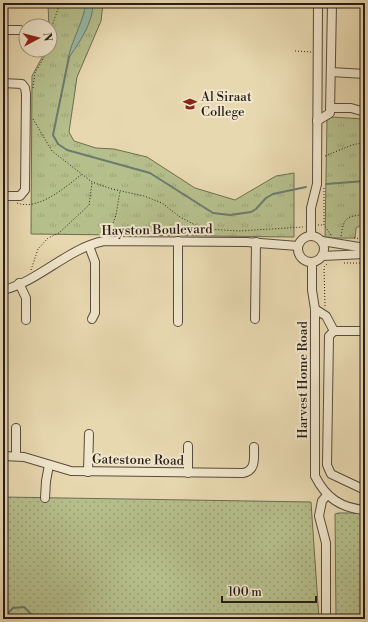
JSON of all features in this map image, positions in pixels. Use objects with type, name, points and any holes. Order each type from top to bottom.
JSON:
[{"type":"street","points":[[311,235],[311,208],[317,184],[318,3]]},
{"type":"street","points":[[317,121],[330,113],[331,108],[332,3]]},
{"type":"street","points":[[3,30],[18,30]]},
{"type":"street","points":[[331,72],[365,74]]},
{"type":"street","points":[[3,82],[19,83],[24,86],[26,90],[25,190],[22,195],[3,196]]},
{"type":"street","points":[[331,108],[355,109],[365,112]]},
{"type":"street","points":[[365,248],[322,241],[311,235],[302,238],[298,246],[301,258],[312,262],[322,256],[331,254],[365,254]]},
{"type":"street","name":"Hayston Boulevard","points":[[3,290],[34,276],[89,246],[108,241],[256,242],[298,246]]},
{"type":"street","points":[[178,241],[178,322]]},
{"type":"street","points":[[322,241],[324,249],[322,256]]},
{"type":"street","points":[[255,319],[256,242]]},
{"type":"street","points":[[89,246],[95,267],[95,312],[92,319]]},
{"type":"street","name":"Harvest Home Road","points":[[312,262],[312,290],[315,309],[314,463],[315,476],[327,495]]},
{"type":"street","points":[[19,283],[26,298],[26,320]]},
{"type":"street","points":[[315,309],[326,316],[334,331]]},
{"type":"street","points":[[365,331],[334,331],[330,334],[328,340],[328,469],[333,476],[365,490]]},
{"type":"street","points":[[16,428],[16,456]]},
{"type":"street","points":[[88,472],[89,434]]},
{"type":"street","points":[[188,446],[188,473]]},
{"type":"street","name":"Gatestone Road","points":[[3,456],[16,456],[34,459],[71,471],[188,473],[249,472],[254,462],[254,447]]},
{"type":"street","points":[[45,498],[49,465]]},
{"type":"street","points":[[326,619],[326,543],[319,516],[322,501],[327,495],[338,504],[350,508],[365,510]]},
{"type":"path","points":[[55,18],[60,3]]},
{"type":"path","points":[[32,94],[34,73],[43,58]]},
{"type":"path","points":[[33,113],[34,122],[52,151],[92,182],[120,191],[144,196],[162,203],[188,222],[207,229],[271,230],[324,225]]},
{"type":"path","points":[[324,156],[348,146],[365,142]]},
{"type":"path","points":[[17,196],[17,204],[34,204],[51,196],[82,173]]},
{"type":"path","points":[[34,276],[31,270],[38,249],[48,238],[59,234],[89,204],[92,182]]},
{"type":"path","points":[[324,185],[324,225],[326,230],[332,234],[331,243]]},
{"type":"path","points":[[108,241],[116,215],[120,191]]},
{"type":"path","points":[[341,237],[346,219],[353,215],[365,214]]},
{"type":"path","points":[[325,308],[323,301],[324,268],[328,263],[331,263],[331,254]]},
{"type":"path","points":[[339,263],[365,263]]},
{"type":"green space","points":[[3,3],[103,3],[101,21],[77,77],[69,132],[74,141],[96,148],[114,149],[147,157],[195,188],[235,200],[276,176],[294,173],[294,237],[31,234],[32,76],[42,58],[58,58],[58,18],[49,18],[48,4]]},
{"type":"green space","points":[[331,117],[365,119],[365,223],[356,228],[355,238],[325,238],[327,120]]},
{"type":"green space","points":[[3,497],[311,502],[319,619],[3,619]]},
{"type":"green space","points":[[365,513],[365,619],[336,619],[335,514]]},
{"type":"shaded area","points":[[86,3],[93,3],[91,18],[85,32],[68,59],[85,10]]},
{"type":"waterway","points":[[69,57],[53,135],[58,144],[67,150],[150,173],[213,213],[230,215],[251,212],[256,209],[266,198],[273,194],[306,187]]},
{"type":"waterway","points":[[326,184],[365,181]]},
{"type":"waterway","points":[[3,618],[13,608],[24,607],[33,616],[41,619]]},
{"type":"waterway","points":[[58,619],[73,615],[92,619]]},
{"type":"place","name":"Al Siraat College","points":[[190,104]]}]
